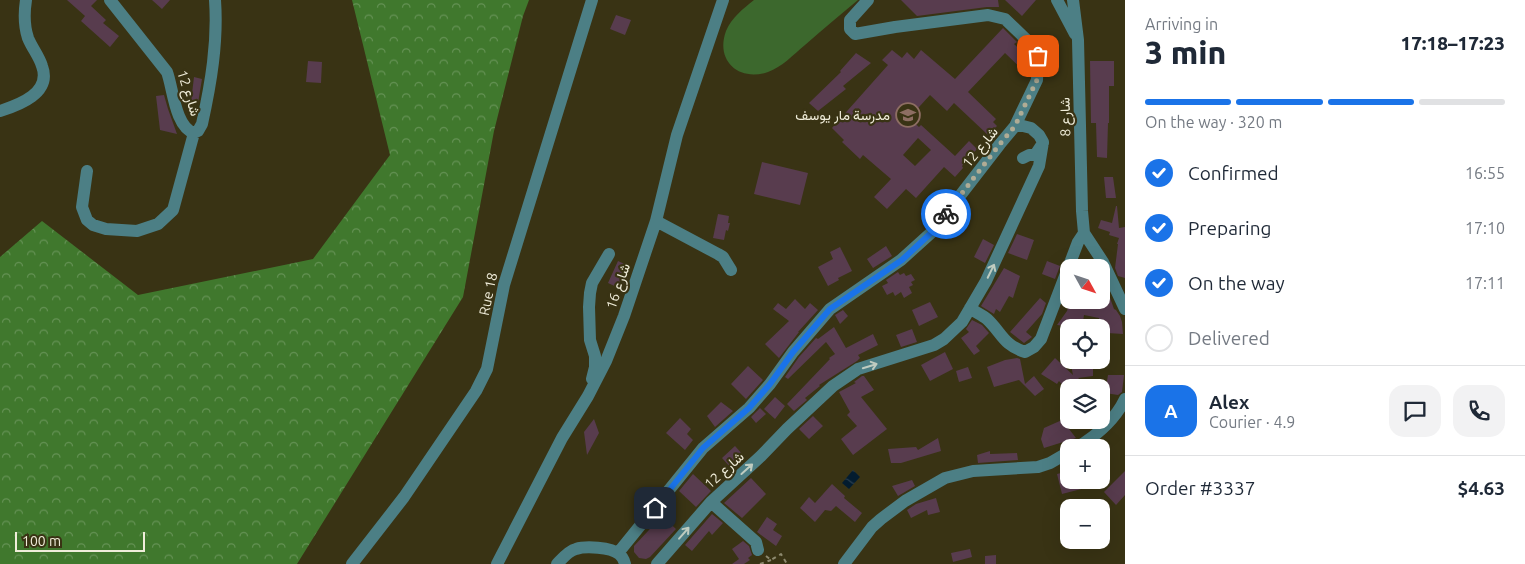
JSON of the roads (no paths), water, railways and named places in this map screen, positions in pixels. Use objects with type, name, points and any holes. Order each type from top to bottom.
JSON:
[{"type":"street","points":[[0,111],[21,104],[29,99],[41,85],[44,78],[42,66],[28,39],[24,10],[26,0]]},
{"type":"street","name":"شارع 12","points":[[110,0],[167,72],[178,115],[187,130],[194,133],[198,131],[202,124],[212,75],[216,17],[215,0]]},
{"type":"street","points":[[119,10],[128,0]]},
{"type":"street","name":"Rue 18","points":[[352,564],[404,497],[476,391],[486,369],[504,285],[592,0]]},
{"type":"street","name":"شارع 16","points":[[498,564],[562,438],[588,396],[606,361],[624,316],[656,221],[677,135],[723,0]]},
{"type":"street","points":[[868,0],[850,20],[850,29],[855,34],[988,15],[1005,20],[1031,44],[1038,56],[1037,80],[1015,126]]},
{"type":"street","points":[[1057,0],[1078,40]]},
{"type":"street","name":"شارع 8","points":[[1073,0],[1078,40],[1084,233]]},
{"type":"street","name":"شارع 12","points":[[618,553],[703,448],[749,408],[830,309],[902,260],[932,232],[1015,126],[1031,128],[1043,142],[1043,152],[1039,166],[998,258],[962,322],[944,339],[934,345],[858,369],[833,386],[711,502],[657,564]]},
{"type":"street","points":[[87,170],[82,207],[87,220],[93,225],[106,229],[137,232],[158,224],[172,210],[194,133]]},
{"type":"street","points":[[1023,158],[1035,155],[1043,142]]},
{"type":"street","points":[[656,221],[723,257],[731,270]]},
{"type":"street","points":[[970,308],[987,319],[1005,341],[1018,350],[1025,352],[1034,347],[1041,339],[1078,242],[1084,233],[1103,262],[1125,309]]},
{"type":"street","points":[[588,396],[595,367],[595,356],[590,340],[588,307],[590,293],[592,283],[609,254]]},
{"type":"street","points":[[1090,439],[1113,419],[1125,399]]},
{"type":"street","points":[[844,564],[872,527],[881,519],[905,501],[945,478],[973,471],[1038,467],[1060,457]]},
{"type":"street","points":[[711,502],[756,542],[758,550]]},
{"type":"street","points":[[557,564],[568,553],[576,549],[609,549],[618,553],[626,564]]},
{"type":"water","points":[[853,470],[860,477],[849,489],[842,483]]},
{"type":"place","name":"مدرسة مار يوسف","points":[[908,115]]}]
